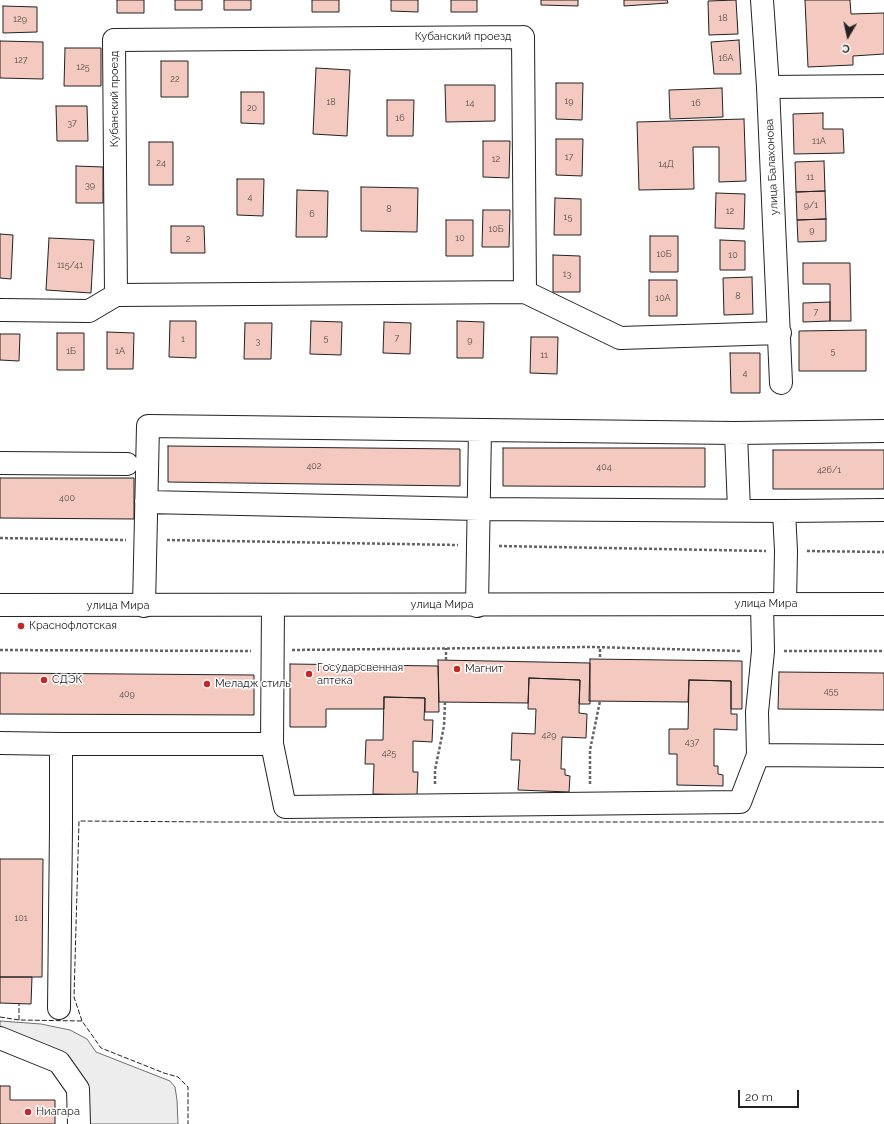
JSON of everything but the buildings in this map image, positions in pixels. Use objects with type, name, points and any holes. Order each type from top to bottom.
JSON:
[{"type":"street","name":"улица Балахонова","points":[[762,0],[768,87],[781,383]]},
{"type":"street","name":"Кубанский проезд","points":[[116,295],[114,40],[476,37],[523,37],[525,292]]},
{"type":"street","points":[[768,87],[884,86]]},
{"type":"street","points":[[0,310],[89,311],[116,295],[525,292],[620,338],[780,334]]},
{"type":"street","points":[[144,606],[148,426],[736,433],[884,431]]},
{"type":"street","points":[[477,606],[480,430]]},
{"type":"street","points":[[736,433],[739,510]]},
{"type":"street","points":[[0,463],[127,464]]},
{"type":"street","points":[[146,502],[479,509],[784,511],[884,510]]},
{"type":"street","points":[[784,511],[786,551],[785,604]]},
{"type":"street","points":[[273,605],[272,744],[285,807],[740,802],[758,755],[757,712],[763,651],[762,604]]},
{"type":"street","name":"улица Мира","points":[[0,605],[477,606],[884,604]]},
{"type":"street","points":[[0,743],[272,744]]},
{"type":"street","points":[[59,1008],[61,744]]},
{"type":"street","points":[[758,755],[884,756]]},
{"type":"street","points":[[0,1038],[59,1062],[78,1089],[79,1124]]},
{"type":"path","points":[[0,538],[884,552]]},
{"type":"path","points":[[600,647],[600,657]]},
{"type":"path","points":[[0,650],[273,651],[600,647],[763,651],[884,651]]},
{"type":"path","points":[[446,648],[446,660]]},
{"type":"path","points":[[591,804],[590,750],[600,701]]},
{"type":"path","points":[[436,805],[435,770],[444,726],[445,702]]},
{"type":"shaded area","points":[[0,1021],[41,1024],[70,1030],[87,1039],[96,1052],[170,1081],[175,1087],[178,1124],[82,1124],[82,1088],[0,1034]]},
{"type":"fence","points":[[82,1021],[74,997],[79,821],[884,822]]},
{"type":"fence","points":[[19,1004],[19,1020]]},
{"type":"fence","points":[[0,1017],[19,1020],[82,1021],[101,1048],[178,1077],[188,1087],[188,1124]]},
{"type":"place","name":"Краснофлотская","points":[[21,626]]},
{"type":"place","name":"Магнит","points":[[457,669]]},
{"type":"place","name":"Государсвенная аптека","points":[[309,674]]},
{"type":"place","name":"СДЭК","points":[[44,680]]},
{"type":"place","name":"Меладж стиль","points":[[207,684]]},
{"type":"place","name":"Ниагара","points":[[28,1112]]}]
